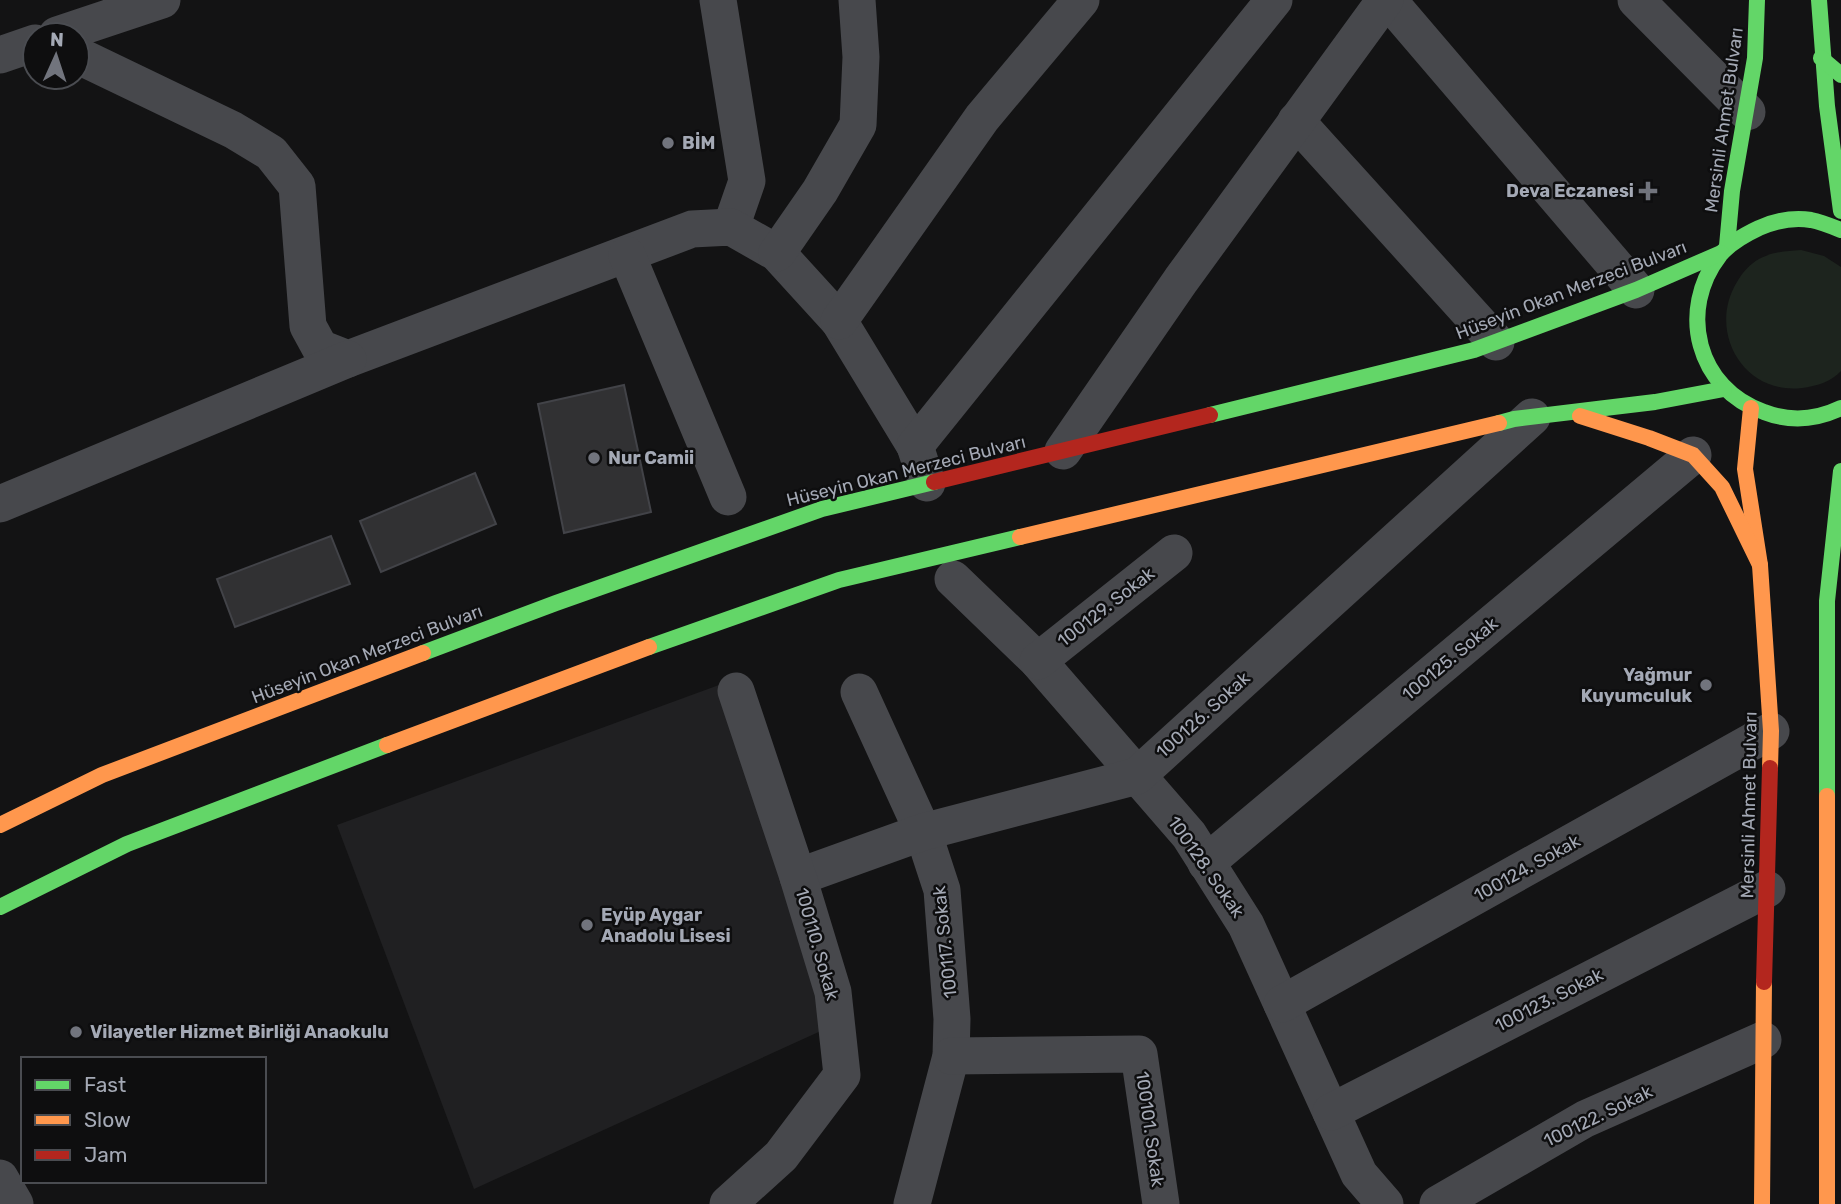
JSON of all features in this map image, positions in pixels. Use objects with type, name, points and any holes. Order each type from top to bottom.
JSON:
[{"type":"main road","name":"Mersinli Ahmet Bulvarı","points":[[1724,249],[1755,58],[1757,0]]},
{"type":"main road","points":[[1819,0],[1821,58],[1841,211]]},
{"type":"main road","points":[[1821,58],[1841,75]]},
{"type":"main road","name":"Hüseyin Okan Merzeci Bulvarı","points":[[0,825],[102,775],[569,598],[822,509],[1474,350],[1636,290],[1724,249],[1753,228],[1783,220],[1815,220],[1841,230]]},
{"type":"main road","points":[[1724,249],[1704,278],[1696,306],[1697,337],[1707,365],[1724,389],[1736,400],[1778,418],[1807,419],[1841,408]]},
{"type":"main road","points":[[0,906],[127,844],[577,673],[839,580],[1514,419],[1655,402],[1724,389]]},
{"type":"main road","name":"Mersinli Ahmet Bulvarı","points":[[1751,408],[1745,469],[1760,565],[1771,732],[1763,1040],[1762,1204]]},
{"type":"main road","points":[[1568,412],[1693,455],[1721,487],[1760,565]]},
{"type":"main road","points":[[1827,1204],[1834,1076],[1834,965],[1833,802],[1827,600],[1841,471]]},
{"type":"street","points":[[91,24],[162,0]]},
{"type":"street","points":[[718,0],[747,181],[731,227]]},
{"type":"street","points":[[777,253],[820,191],[858,125],[861,57],[856,0]]},
{"type":"street","points":[[839,321],[982,118],[1081,0]]},
{"type":"street","points":[[915,446],[1274,0]]},
{"type":"street","points":[[1063,451],[1181,280],[1386,0],[1636,290]]},
{"type":"street","points":[[1636,0],[1747,112]]},
{"type":"street","points":[[0,23],[21,31]]},
{"type":"street","points":[[0,55],[21,48]]},
{"type":"street","points":[[91,62],[233,130],[271,153],[297,186],[308,326],[320,348],[348,359]]},
{"type":"street","points":[[1296,121],[1496,342]]},
{"type":"street","points":[[0,504],[348,359],[692,229],[731,227],[777,253],[839,321],[915,446],[927,483]]},
{"type":"street","points":[[628,255],[728,496]]},
{"type":"street","name":"100126. Sokak","points":[[798,877],[923,832],[1137,776],[1532,417]]},
{"type":"street","name":"100125. Sokak","points":[[1206,863],[1693,455]]},
{"type":"street","name":"100129. Sokak","points":[[1038,662],[1174,553]]},
{"type":"street","name":"100128. Sokak","points":[[953,579],[1038,662],[1188,835],[1246,925],[1359,1174],[1385,1204]]},
{"type":"street","name":"100110. Sokak","points":[[728,1204],[782,1156],[842,1075],[833,992],[736,691]]},
{"type":"street","name":"100117. Sokak","points":[[859,692],[923,832],[942,890],[952,1019],[951,1056],[912,1204]]},
{"type":"street","name":"100124. Sokak","points":[[1282,1004],[1771,732]]},
{"type":"street","name":"100123. Sokak","points":[[1331,1112],[1767,889]]},
{"type":"street","name":"100122. Sokak","points":[[1438,1204],[1585,1119],[1763,1040]]},
{"type":"street","name":"100101. Sokak","points":[[951,1056],[1139,1054],[1161,1204]]},
{"type":"street","points":[[0,1178],[15,1204]]},
{"type":"shaded area","points":[[1801,250],[1824,256],[1841,267],[1841,371],[1818,385],[1802,388],[1781,387],[1763,381],[1748,370],[1736,356],[1729,339],[1726,320],[1729,301],[1746,269],[1774,253]]},
{"type":"shaded area","name":"Eyüp Aygar Anadolu Lisesi","points":[[719,685],[834,1025],[474,1189],[337,825]]},
{"type":"building","name":"Nur Camii","points":[[624,385],[651,512],[564,533],[538,404]]},
{"type":"building","points":[[475,473],[496,524],[381,572],[360,521]]},
{"type":"building","points":[[331,536],[350,584],[235,627],[217,579]]},
{"type":"traffic: fast","points":[[1727,246],[1732,191],[1755,58],[1757,0]]},
{"type":"traffic: fast","points":[[1819,0],[1827,106],[1841,211]]},
{"type":"traffic: fast","points":[[1821,58],[1841,75]]},
{"type":"traffic: fast","points":[[1841,230],[1811,220],[1791,219],[1765,226],[1738,240],[1720,255],[1707,277],[1699,300],[1697,323],[1701,346],[1709,367],[1723,386],[1741,401],[1764,412],[1793,418],[1813,417],[1841,408]]},
{"type":"traffic: fast","points":[[1210,415],[1474,350],[1636,290],[1721,253]]},
{"type":"traffic: fast","points":[[1499,423],[1655,402],[1724,389]]},
{"type":"traffic: fast","points":[[1827,796],[1827,601],[1841,471]]},
{"type":"traffic: fast","points":[[423,653],[822,509],[934,482]]},
{"type":"traffic: fast","points":[[649,647],[839,580],[1020,537]]},
{"type":"traffic: fast","points":[[0,907],[127,844],[387,745]]},
{"type":"traffic: slow","points":[[1751,408],[1745,469],[1760,565],[1771,731],[1770,768]]},
{"type":"traffic: slow","points":[[1580,416],[1693,455],[1722,487],[1760,565]]},
{"type":"traffic: slow","points":[[1020,537],[1499,423]]},
{"type":"traffic: slow","points":[[387,745],[649,647]]},
{"type":"traffic: slow","points":[[0,825],[102,775],[423,653]]},
{"type":"traffic: slow","points":[[1827,796],[1827,1204]]},
{"type":"traffic: slow","points":[[1762,1204],[1764,982]]},
{"type":"traffic: jam","points":[[934,482],[1210,415]]},
{"type":"traffic: jam","points":[[1764,982],[1770,768]]},
{"type":"place","name":"BİM","points":[[668,143]]},
{"type":"place","name":"Deva Eczanesi","points":[[1648,191]]},
{"type":"place","name":"Nur Camii","points":[[594,458]]},
{"type":"place","name":"Yağmur Kuyumculuk","points":[[1706,685]]},
{"type":"place","name":"Eyüp Aygar Anadolu Lisesi","points":[[587,925]]},
{"type":"place","name":"Vilayetler Hizmet Birliği Anaokulu","points":[[76,1032]]}]
